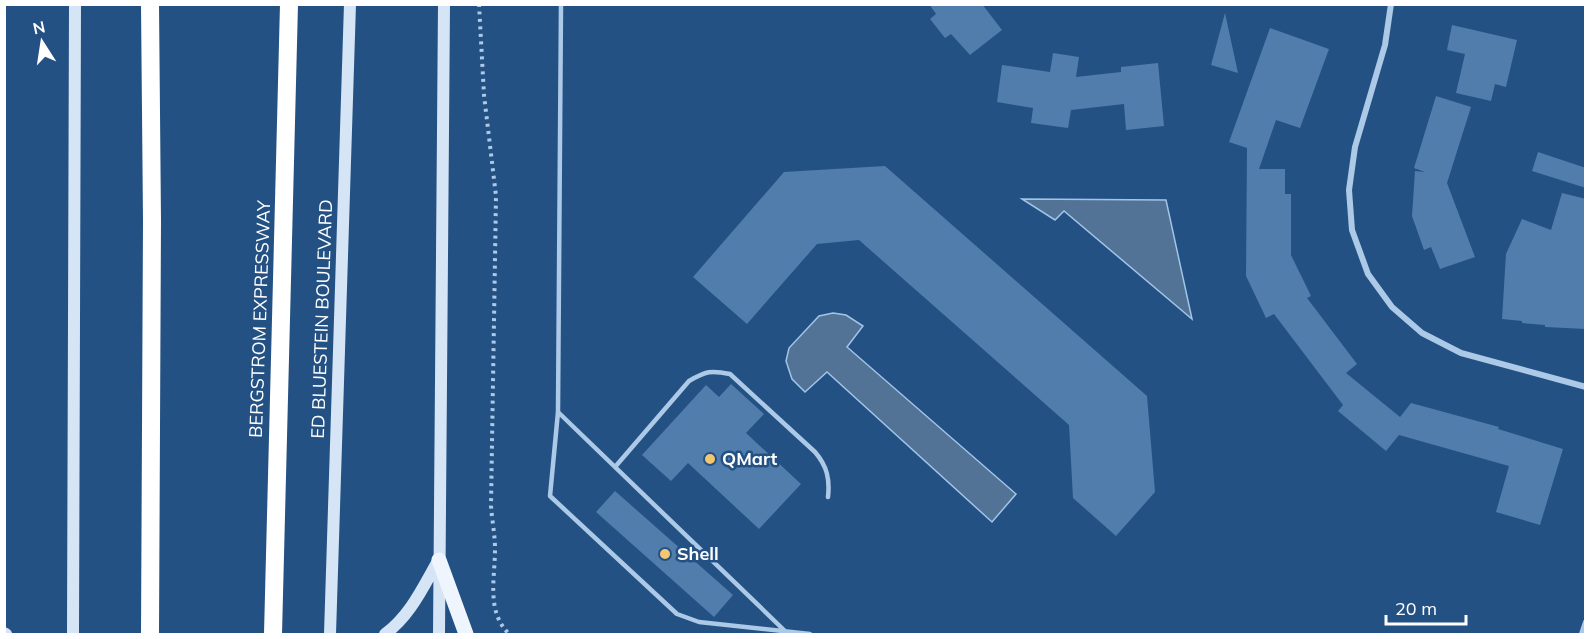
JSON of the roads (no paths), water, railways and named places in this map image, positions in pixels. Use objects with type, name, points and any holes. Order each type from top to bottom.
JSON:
[{"type":"highway","points":[[141,4],[149,45]]},
{"type":"highway","points":[[150,4],[152,221],[150,634]]},
{"type":"highway","name":"BERGSTROM EXPRESSWAY","points":[[273,634],[289,4]]},
{"type":"main road","points":[[73,634],[75,4]]},
{"type":"main road","name":"ED BLUESTEIN BOULEVARD","points":[[330,634],[350,4]]},
{"type":"main road","points":[[439,634],[444,4]]},
{"type":"main road","points":[[385,634],[397,626],[408,612],[439,560]]},
{"type":"main road","points":[[439,560],[466,634]]},
{"type":"street","points":[[1391,4],[1385,45],[1354,147],[1349,190],[1352,230],[1368,274],[1392,307],[1422,333],[1461,353],[1586,387]]},
{"type":"street","points":[[1582,634],[1586,622]]},
{"type":"lane","points":[[561,4],[558,412],[550,496],[677,614],[699,622],[810,634]]},
{"type":"lane","points":[[615,467],[689,381],[704,372],[719,372],[730,374],[824,462],[830,479],[828,497]]},
{"type":"lane","points":[[558,412],[786,631]]},
{"type":"water","points":[[1022,199],[1166,200],[1192,319],[1064,211],[1055,220]]},
{"type":"water","points":[[833,313],[846,315],[863,326],[847,347],[1016,494],[992,522],[827,372],[805,392],[792,379],[786,361],[789,348],[819,316]]},
{"type":"place","name":"QMart","points":[[710,459]]},
{"type":"place","name":"Shell","points":[[665,554]]}]
